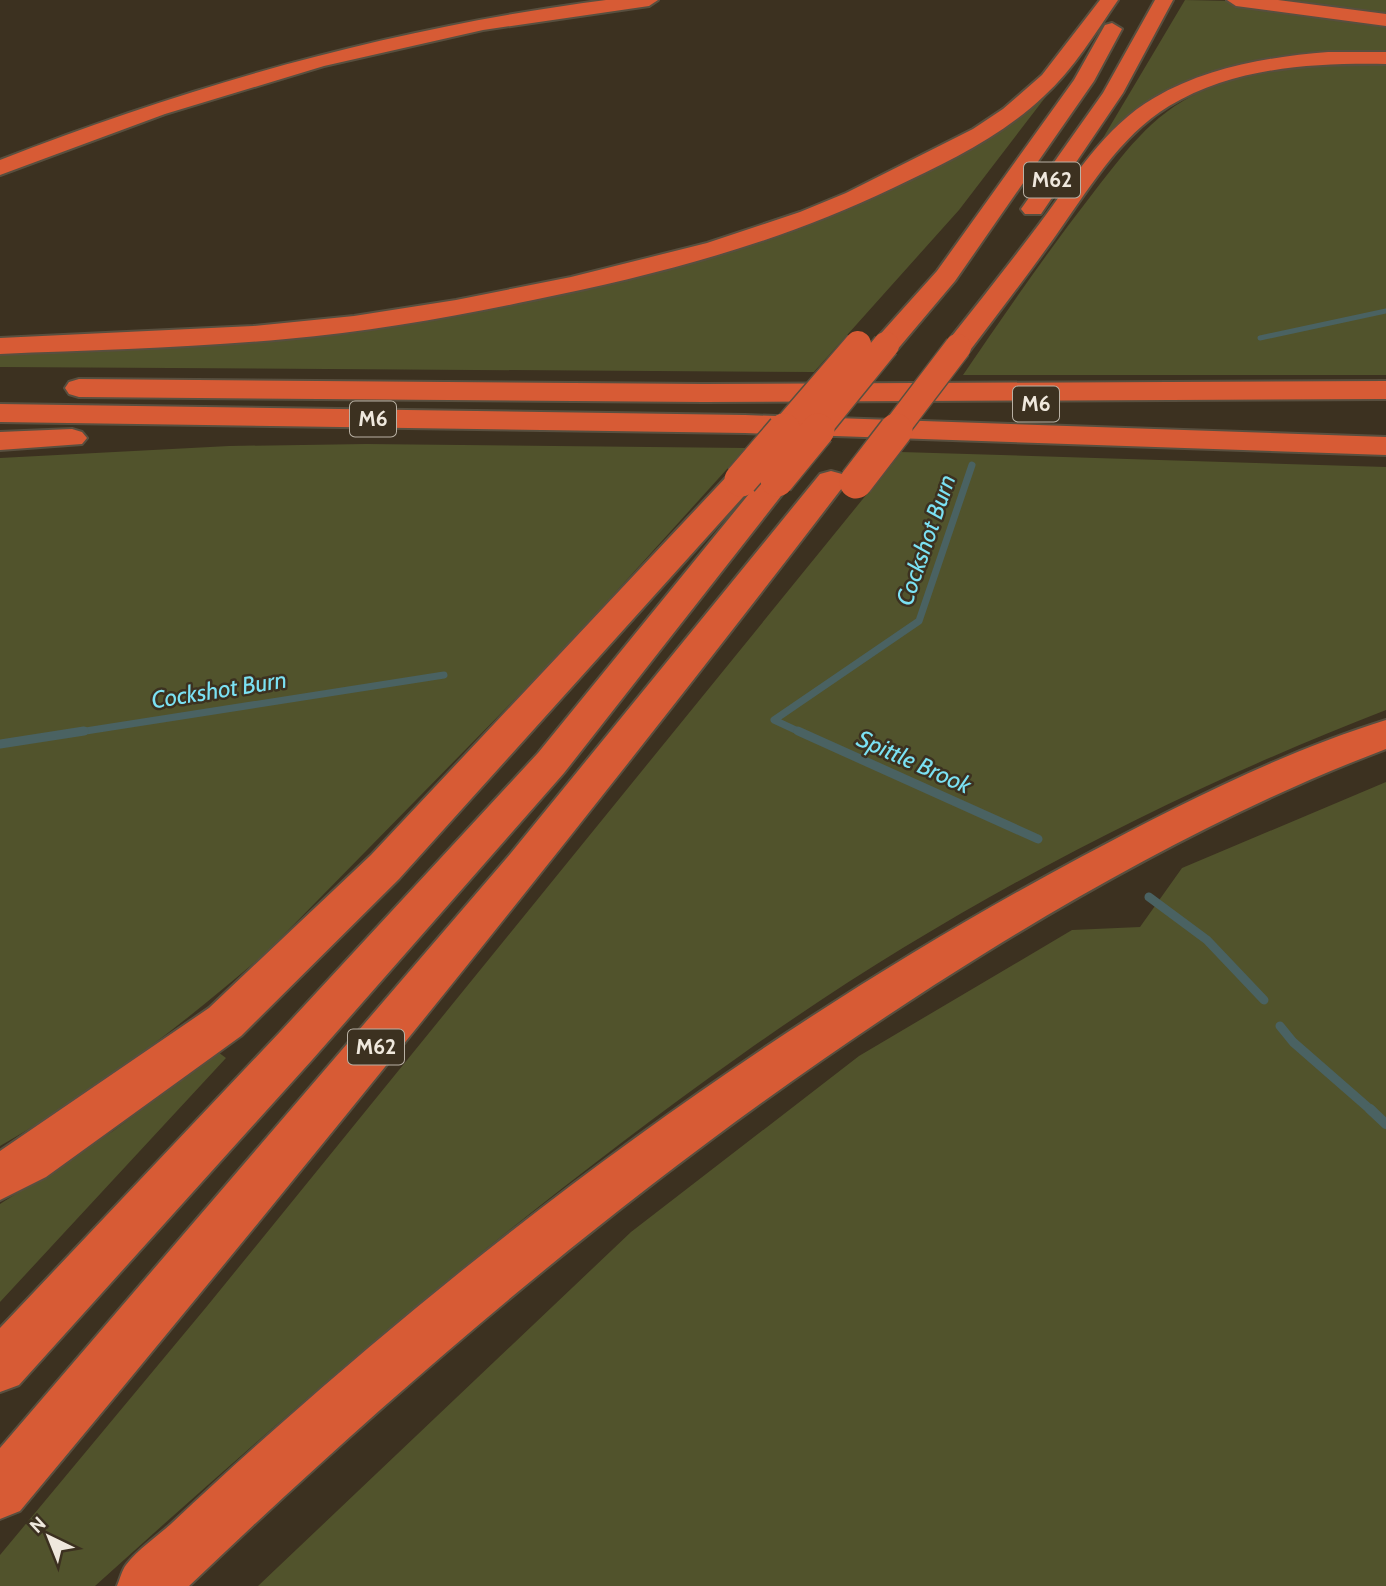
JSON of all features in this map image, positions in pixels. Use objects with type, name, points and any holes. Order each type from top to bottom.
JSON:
[{"type":"highway","points":[[461,9],[511,0]]},
{"type":"highway","points":[[0,168],[155,109],[310,63],[489,23],[649,0]]},
{"type":"highway","points":[[1237,0],[1386,20]]},
{"type":"highway","points":[[0,346],[256,334],[444,311],[614,277],[723,248],[863,195],[962,144],[1023,104],[1049,80],[1118,1]]},
{"type":"highway","name":"M62","points":[[0,1366],[296,1046],[551,763],[759,480],[872,345],[946,276],[978,227],[1084,82],[1118,1]]},
{"type":"highway","name":"M62","points":[[1023,223],[1113,93],[1162,3]]},
{"type":"highway","points":[[945,347],[1105,154],[1134,123],[1161,103],[1228,73],[1266,65],[1303,60],[1386,58]]},
{"type":"highway","points":[[945,347],[965,301]]},
{"type":"highway","name":"M62","points":[[0,1491],[342,1090],[743,595],[843,482],[945,347]]},
{"type":"highway","name":"M6","points":[[0,387],[704,393],[1386,416]]},
{"type":"highway","points":[[704,393],[1386,390]]},
{"type":"highway","name":"M6","points":[[0,413],[745,424],[1386,446]]},
{"type":"highway","points":[[0,441],[146,435],[508,435],[745,424]]},
{"type":"highway","points":[[0,1177],[29,1161],[225,1022],[385,867],[759,480]]},
{"type":"highway","points":[[146,1586],[355,1396],[552,1231],[731,1096],[939,956],[1117,855],[1288,772],[1386,734]]},
{"type":"green space","points":[[1185,0],[1232,1],[1386,22],[1386,54],[1307,55],[1231,66],[1196,77],[1162,93],[1130,115],[1100,143]]},
{"type":"green space","points":[[1290,0],[1386,0],[1386,14]]},
{"type":"green space","points":[[1329,64],[1386,64],[1386,375],[963,375],[1073,219],[1152,124],[1183,101],[1215,86],[1263,73]]},
{"type":"green space","points":[[1054,86],[959,210],[814,372],[0,367],[0,351],[519,302],[639,277],[837,212],[879,194],[951,159]]},
{"type":"green space","points":[[366,444],[746,448],[567,646],[267,952],[204,1005],[105,1080],[0,1146],[0,458],[229,446]]},
{"type":"green space","points":[[901,452],[1386,467],[1386,710],[1217,781],[1134,821],[972,907],[893,954],[741,1055],[573,1180],[410,1311],[251,1447],[95,1586],[0,1586],[0,1555],[208,1305]]},
{"type":"green space","points":[[1386,782],[1386,1586],[258,1586],[631,1232],[859,1056],[1072,930],[1140,927],[1182,868]]},
{"type":"green space","points":[[218,1052],[226,1058],[0,1302],[0,1204],[113,1131]]},
{"type":"waterway","name":"Cockshot Burn","points":[[1260,338],[1386,311]]},
{"type":"waterway","name":"Cockshot Burn","points":[[802,733],[774,720],[919,621],[972,465]]},
{"type":"waterway","name":"Cockshot Burn","points":[[73,733],[444,675]]},
{"type":"waterway","name":"Cockshot Burn","points":[[0,744],[84,731]]},
{"type":"waterway","name":"Spittle Brook","points":[[798,731],[1038,839]]},
{"type":"waterway","name":"Spittle Brook","points":[[1149,897],[1207,940],[1264,1000]]},
{"type":"waterway","name":"Spittle Brook","points":[[1280,1026],[1293,1042],[1372,1111]]},
{"type":"waterway","name":"Spittle Brook","points":[[1370,1109],[1386,1124]]}]
